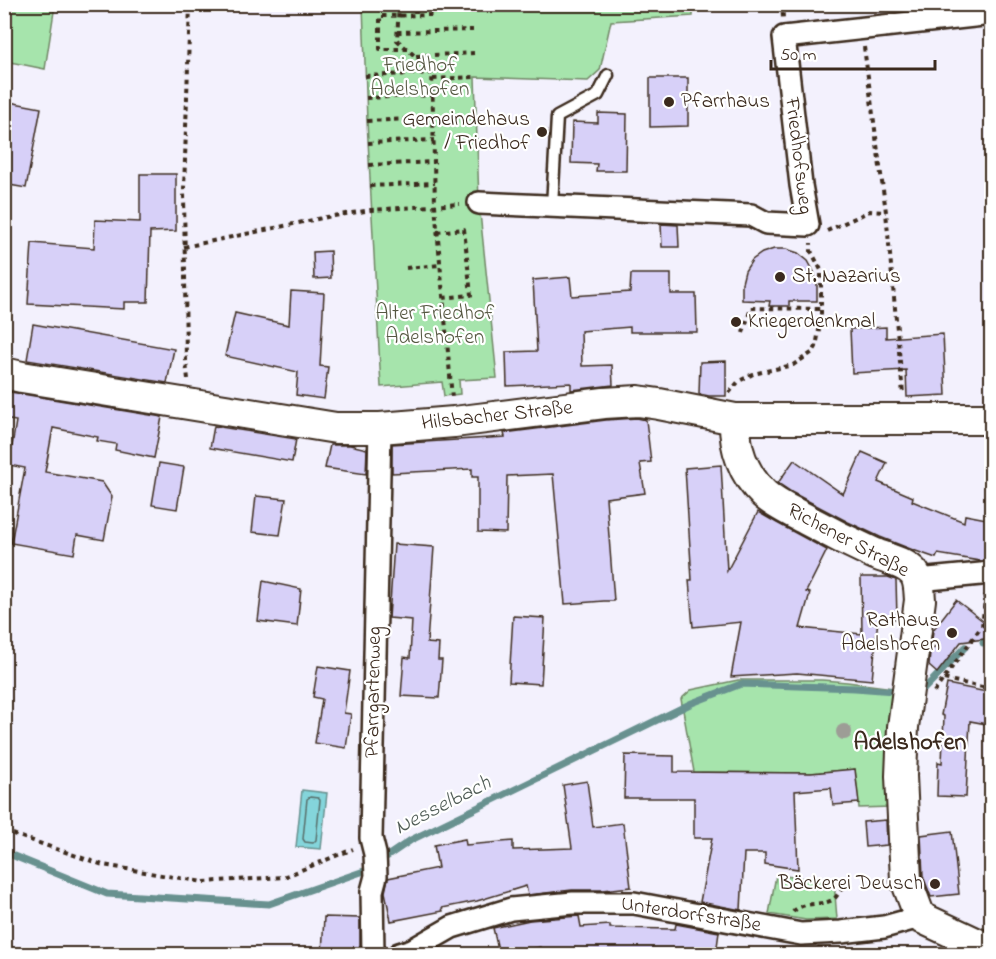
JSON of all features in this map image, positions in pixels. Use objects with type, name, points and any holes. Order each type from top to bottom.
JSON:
[{"type":"main road","name":"Hilsbacher Straße","points":[[4,373],[336,428],[380,428],[454,422],[604,403],[638,401],[735,419],[992,419]]},
{"type":"main road","name":"Richener Straße","points":[[735,419],[734,433],[738,453],[747,473],[764,494],[779,505],[841,538],[903,565],[913,571],[918,580],[920,600],[903,727],[901,776],[906,880],[920,917]]},
{"type":"main road","points":[[920,917],[980,945],[990,953]]},
{"type":"street","name":"Friedhofsweg","points":[[479,203],[751,215],[766,224],[809,232],[801,185],[784,37],[992,14]]},
{"type":"street","name":"Pfarrgartenweg","points":[[373,954],[372,891],[376,876],[373,846],[380,428]]},
{"type":"street","points":[[918,580],[986,573]]},
{"type":"street","name":"Unterdorfstraße","points":[[399,954],[412,950],[452,927],[511,909],[573,903],[634,903],[801,934],[884,927],[920,917]]},
{"type":"lane","points":[[552,206],[557,117],[598,95],[608,75]]},
{"type":"path","points":[[190,4],[184,247],[186,363],[191,404]]},
{"type":"path","points":[[399,4],[397,40],[432,71],[435,205],[452,394]]},
{"type":"path","points":[[408,49],[380,49],[380,16],[433,15],[433,6]]},
{"type":"path","points":[[862,28],[886,212],[905,419]]},
{"type":"path","points":[[398,32],[473,30]]},
{"type":"path","points":[[415,56],[474,53]]},
{"type":"path","points":[[365,75],[432,73]]},
{"type":"path","points":[[433,79],[475,76]]},
{"type":"path","points":[[366,98],[433,95]]},
{"type":"path","points":[[367,121],[433,118]]},
{"type":"path","points":[[368,143],[434,140]]},
{"type":"path","points":[[369,165],[434,162]]},
{"type":"path","points":[[370,186],[435,183]]},
{"type":"path","points":[[184,247],[371,210],[479,203]]},
{"type":"path","points":[[735,419],[728,393],[739,381],[793,365],[813,352],[819,340],[822,309],[821,270],[811,251],[809,232],[870,211],[886,212]]},
{"type":"path","points":[[437,232],[464,229],[471,296],[443,298]]},
{"type":"path","points":[[406,268],[440,264]]},
{"type":"path","points":[[743,333],[751,308],[822,309]]},
{"type":"path","points":[[940,685],[982,626],[986,573]]},
{"type":"path","points":[[944,679],[992,689]]},
{"type":"path","points":[[4,831],[103,865],[203,882],[284,877],[358,847],[373,846]]},
{"type":"path","points":[[781,930],[795,909],[813,903],[826,903],[835,898],[846,883]]},
{"type":"green space","points":[[7,5],[55,5],[45,69],[5,61],[4,13]]},
{"type":"green space","points":[[363,5],[693,5],[693,16],[611,21],[600,70],[588,81],[475,77],[479,203],[497,378],[459,380],[460,394],[444,396],[442,382],[381,387]]},
{"type":"green space","points":[[738,680],[822,680],[893,688],[887,745],[890,807],[859,808],[855,769],[810,773],[694,772],[681,699],[691,690]]},
{"type":"green space","points":[[776,875],[834,882],[837,919],[806,920],[769,914]]},
{"type":"water","points":[[302,790],[327,793],[321,849],[296,847]]},
{"type":"building","name":"Pfarrhaus","points":[[650,78],[688,78],[688,126],[650,127]]},
{"type":"building","points":[[4,101],[41,108],[26,188],[4,184]]},
{"type":"building","points":[[598,113],[627,114],[626,171],[596,171],[597,164],[571,163],[572,122],[598,123]]},
{"type":"building","points":[[140,174],[176,174],[176,231],[150,232],[148,302],[124,302],[124,309],[28,304],[32,243],[94,248],[95,220],[140,222]]},
{"type":"building","points":[[661,224],[678,225],[679,247],[662,247]]},
{"type":"building","name":"St. Nazarius","points":[[774,249],[786,249],[798,253],[808,261],[817,284],[817,301],[789,301],[789,306],[769,306],[770,301],[742,300],[745,271],[752,260]]},
{"type":"building","points":[[330,251],[331,278],[314,279],[313,252]]},
{"type":"building","points":[[631,274],[671,274],[671,294],[696,294],[697,332],[630,332],[630,327],[581,331],[582,366],[612,365],[613,385],[571,390],[571,383],[507,386],[506,352],[537,351],[533,280],[570,277],[572,296],[630,292]]},
{"type":"building","points":[[291,291],[324,293],[320,366],[328,367],[324,399],[296,395],[298,372],[225,356],[235,313],[289,325]]},
{"type":"building","points":[[33,324],[174,349],[167,383],[27,360]]},
{"type":"building","points":[[886,327],[886,338],[943,334],[946,395],[907,397],[906,370],[852,373],[850,329]]},
{"type":"building","points":[[726,361],[726,396],[699,394],[700,362]]},
{"type":"building","points":[[4,391],[162,417],[154,458],[115,450],[116,444],[97,441],[98,437],[53,428],[45,472],[102,482],[112,497],[104,540],[77,535],[74,554],[11,543],[25,468],[9,465],[16,421],[4,419]]},
{"type":"building","points":[[637,418],[646,420],[651,462],[640,463],[645,493],[606,498],[614,601],[565,604],[553,474],[507,476],[506,533],[478,532],[478,477],[472,477],[472,469],[392,473],[392,444],[505,437],[504,433]]},
{"type":"building","points":[[214,426],[296,439],[292,462],[210,448]]},
{"type":"building","points":[[330,445],[350,445],[367,449],[366,474],[325,468]]},
{"type":"building","points":[[862,452],[887,463],[878,482],[913,497],[912,501],[964,522],[965,515],[992,520],[992,560],[980,561],[938,554],[936,558],[913,550],[848,522],[778,483],[794,460],[843,494]]},
{"type":"building","points":[[159,463],[184,467],[177,509],[152,505]]},
{"type":"building","points":[[721,465],[727,571],[758,512],[827,550],[806,592],[810,593],[800,628],[862,634],[861,577],[888,577],[896,580],[897,619],[878,619],[872,680],[797,673],[731,677],[741,622],[693,627],[685,468]]},
{"type":"building","points":[[256,496],[286,499],[280,535],[252,532]]},
{"type":"building","points":[[394,544],[434,547],[427,643],[439,644],[438,660],[442,660],[439,698],[401,696],[404,657],[410,658],[412,620],[389,618]]},
{"type":"building","points":[[263,581],[301,589],[297,626],[258,621]]},
{"type":"building","name":"Rathaus Adelshofen","points":[[956,600],[992,628],[992,638],[961,642],[937,673],[929,666],[930,652],[937,644],[932,640],[933,630]]},
{"type":"building","points":[[513,616],[545,618],[541,684],[509,682]]},
{"type":"building","points":[[318,666],[350,671],[344,713],[351,714],[346,748],[315,743],[322,699],[313,697]]},
{"type":"building","points":[[947,684],[992,693],[992,725],[970,721],[966,797],[937,796],[938,762],[942,763],[944,716],[941,715]]},
{"type":"building","points":[[625,755],[674,756],[674,772],[811,773],[855,769],[859,803],[833,805],[831,788],[795,791],[798,869],[765,864],[765,853],[744,853],[741,910],[700,902],[712,838],[694,838],[694,798],[624,798]]},
{"type":"building","points":[[587,781],[593,827],[623,823],[631,887],[528,895],[526,886],[477,901],[442,908],[443,911],[391,921],[385,892],[388,878],[438,868],[434,845],[465,839],[466,845],[513,841],[513,850],[572,848],[563,785]]},
{"type":"building","points":[[886,820],[887,845],[865,847],[863,822]]},
{"type":"building","points":[[952,831],[959,894],[931,897],[923,876],[921,835]]},
{"type":"building","points":[[579,916],[581,927],[610,925],[610,928],[675,929],[676,924],[719,932],[716,954],[543,954],[540,947],[499,954],[493,928],[530,920]]},
{"type":"building","points":[[324,917],[360,918],[360,954],[322,954]]},
{"type":"waterway","name":"Nesselbach","points":[[983,643],[992,641]]},
{"type":"waterway","name":"Nesselbach","points":[[925,688],[965,647]]},
{"type":"waterway","name":"Nesselbach","points":[[4,852],[107,894],[269,904],[367,870],[411,840],[692,703],[741,684],[894,691]]},
{"type":"place","name":"Pfarrhaus","points":[[669,102]]},
{"type":"place","name":"Gemeindehaus / Friedhof","points":[[542,132]]},
{"type":"place","name":"St. Nazarius","points":[[780,277]]},
{"type":"place","name":"Kriegerdenkmal","points":[[736,322]]},
{"type":"place","name":"Rathaus Adelshofen","points":[[952,633]]},
{"type":"place","name":"Bäckerei Deusch","points":[[935,884]]},
{"type":"district","name":"Adelshofen","points":[[910,743]]},
{"type":"park label","name":"Friedhof Adelshofen","points":[[420,78]]},
{"type":"park label","name":"Alter Friedhof Adelshofen","points":[[435,326]]}]
